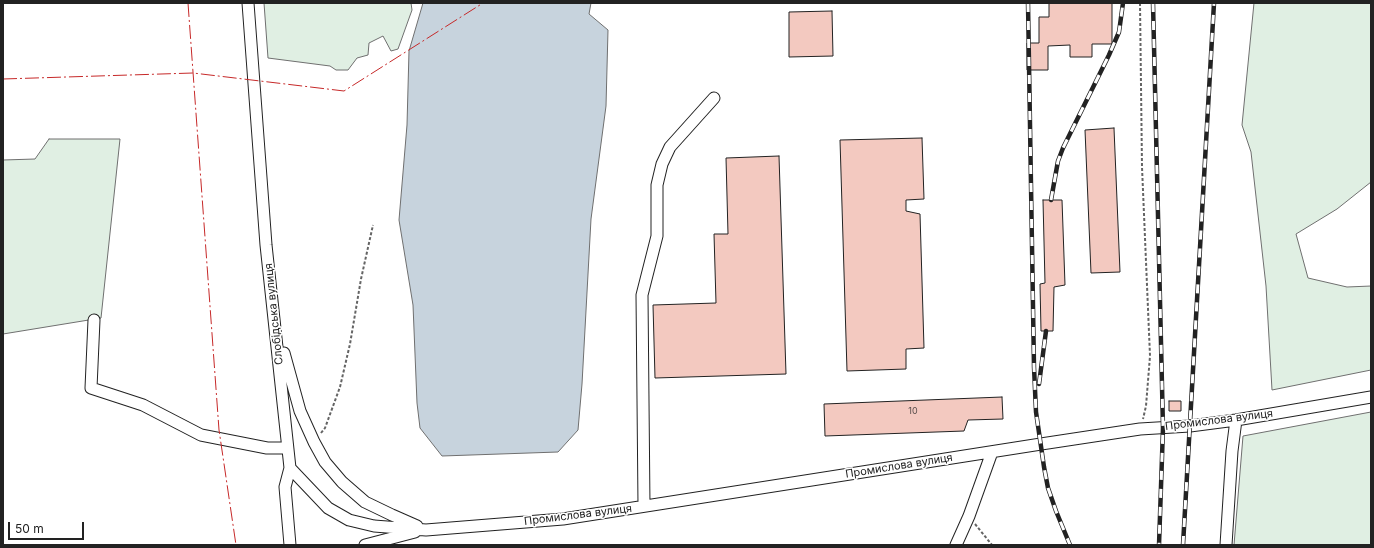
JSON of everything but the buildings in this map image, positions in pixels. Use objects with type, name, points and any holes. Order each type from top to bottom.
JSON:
[{"type":"street","name":"Слобідська вулиця","points":[[248,3],[266,245],[290,468]]},
{"type":"street","points":[[644,506],[642,295],[657,236],[657,185],[662,164],[670,147],[714,98]]},
{"type":"street","points":[[273,308],[298,404],[314,442],[325,462],[342,482],[365,502],[392,516],[426,530]]},
{"type":"street","points":[[94,320],[91,388],[143,405],[201,435],[267,448],[287,448]]},
{"type":"street","name":"Промислова вулиця","points":[[426,530],[563,519],[1140,429],[1190,426],[1236,420],[1371,397]]},
{"type":"street","points":[[1226,545],[1232,451],[1236,420]]},
{"type":"street","points":[[956,545],[969,516],[992,452]]},
{"type":"street","points":[[290,468],[328,508],[349,520],[374,526],[426,530]]},
{"type":"street","points":[[290,468],[285,487],[290,545]]},
{"type":"street","points":[[365,545],[426,530]]},
{"type":"path","points":[[1140,3],[1142,167],[1150,356],[1146,406],[1140,429]]},
{"type":"path","points":[[314,442],[325,428],[340,387],[350,344],[361,279],[373,225]]},
{"type":"path","points":[[969,516],[992,545]]},
{"type":"green space","points":[[264,3],[411,3],[412,10],[398,49],[391,51],[383,36],[369,43],[368,55],[357,58],[348,70],[336,70],[330,66],[268,58]]},
{"type":"green space","points":[[1254,3],[1371,3],[1371,182],[1337,209],[1296,234],[1308,278],[1347,287],[1371,286],[1371,370],[1272,390],[1266,286],[1251,152],[1242,125]]},
{"type":"green space","points":[[49,139],[120,139],[101,318],[3,334],[3,160],[35,159]]},
{"type":"green space","points":[[1371,412],[1371,545],[1234,545],[1243,436]]},
{"type":"shaded area","points":[[423,3],[591,3],[589,14],[608,30],[606,106],[591,219],[578,430],[558,452],[442,456],[420,428],[417,403],[413,305],[399,220],[407,125],[409,51]]},
{"type":"railway","points":[[1028,3],[1036,412],[1048,488],[1070,545]]},
{"type":"railway","points":[[1051,200],[1058,161],[1119,32],[1123,3]]},
{"type":"railway","points":[[1153,3],[1163,428],[1159,545]]},
{"type":"railway","points":[[1183,545],[1214,3]]},
{"type":"railway","points":[[1039,384],[1046,331]]},
{"type":"power","points":[[188,3],[219,430],[236,545]]},
{"type":"power","points":[[3,79],[193,73],[344,91],[483,3]]}]
